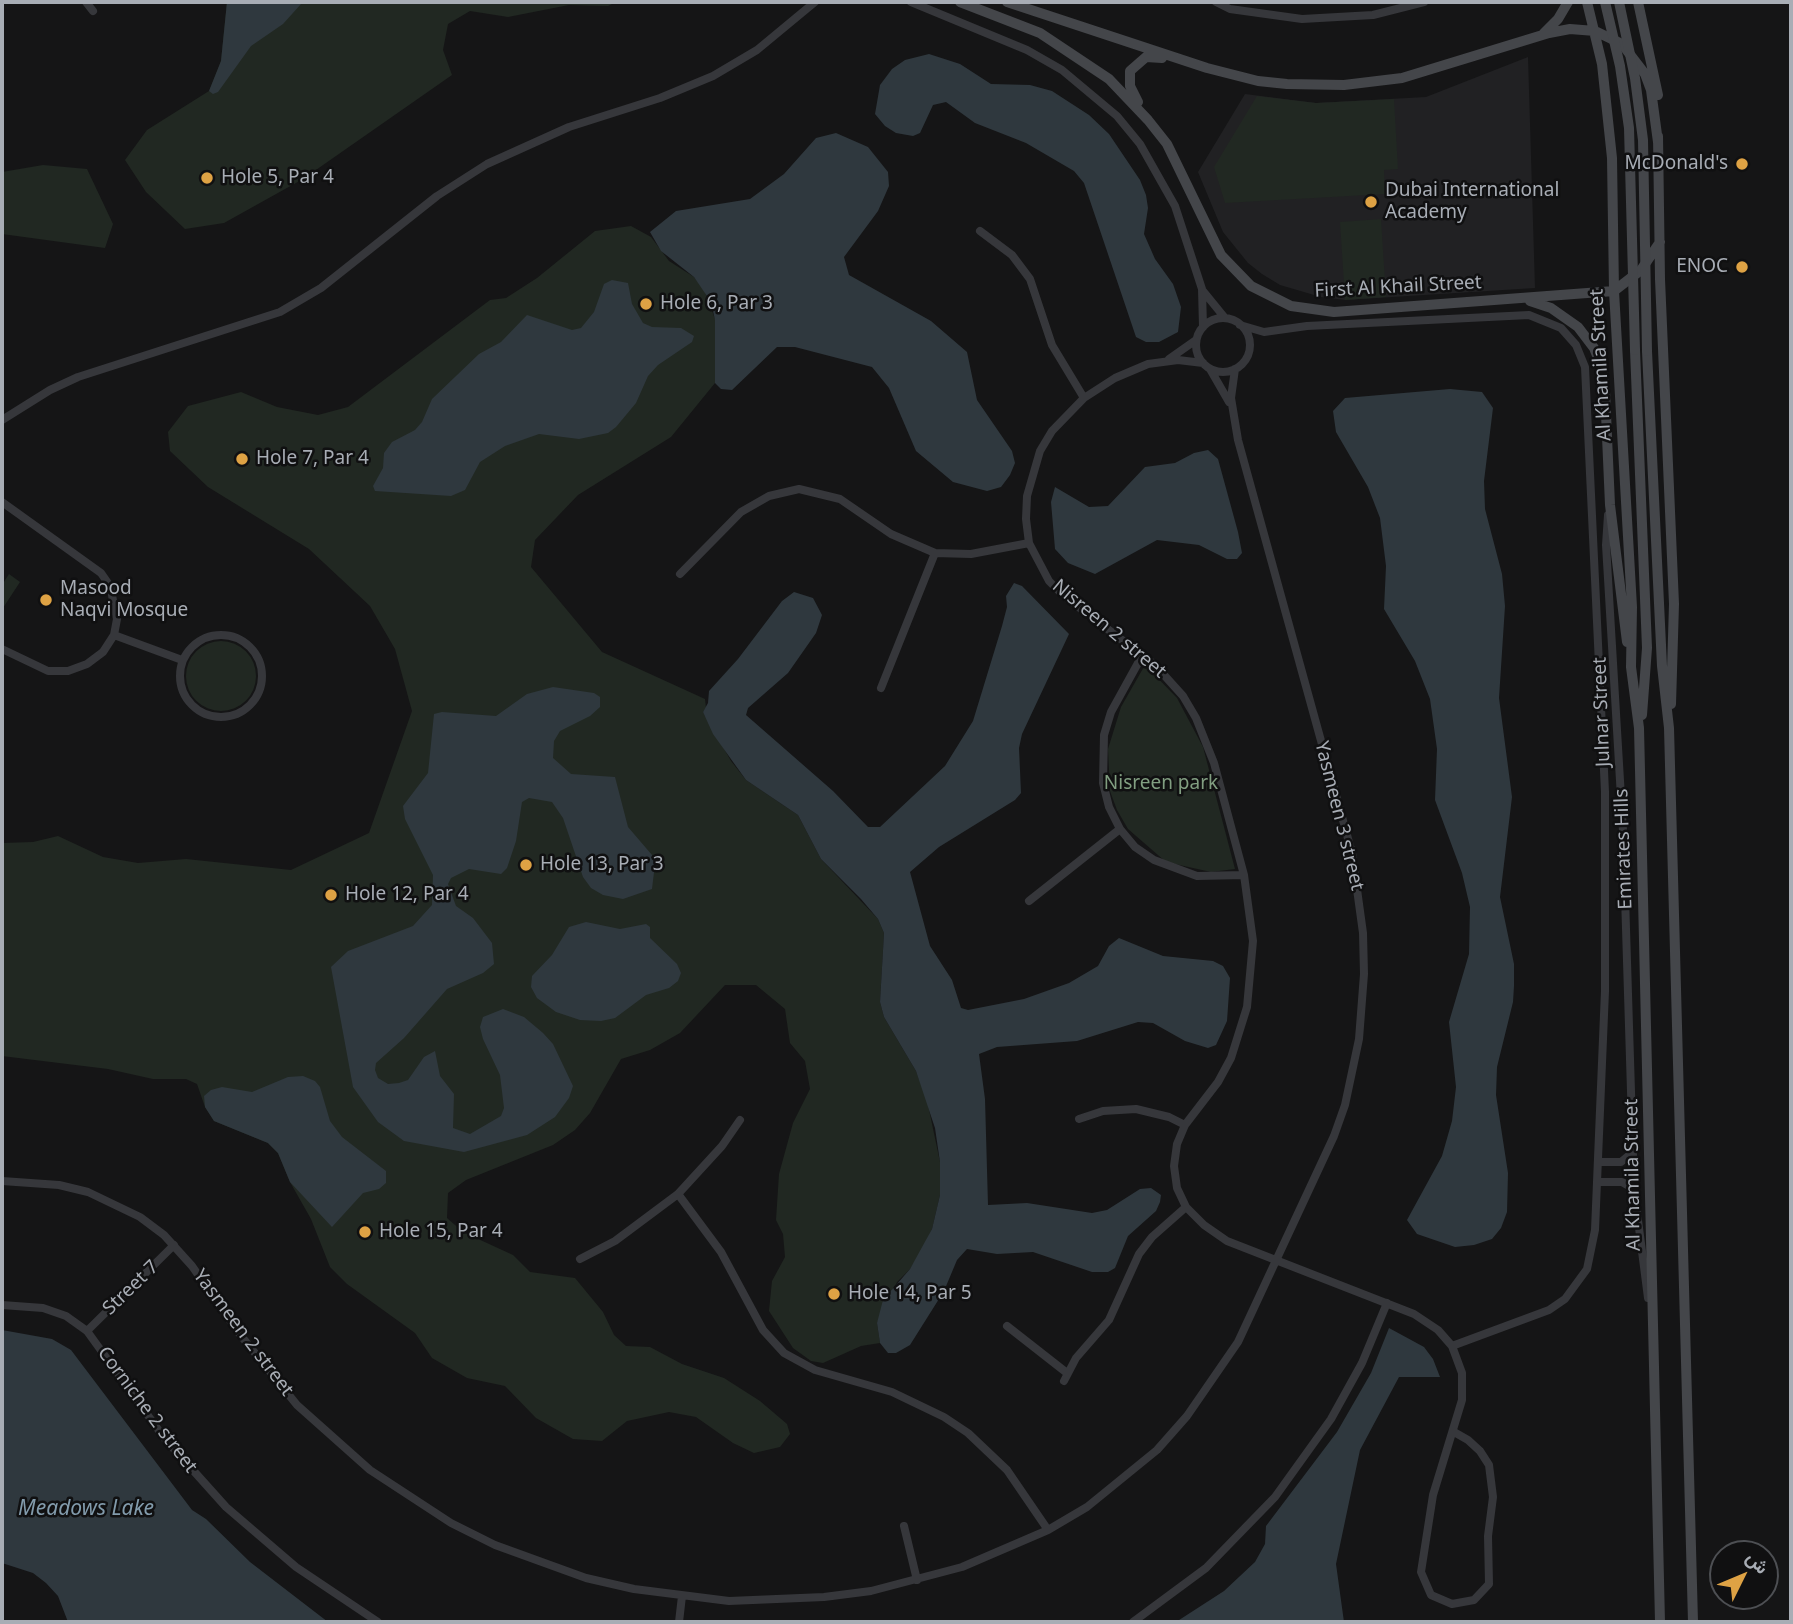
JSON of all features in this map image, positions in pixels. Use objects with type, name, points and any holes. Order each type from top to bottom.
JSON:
[{"type":"main road","name":"First Al Khail Street","points":[[960,2],[1040,33],[1064,46],[1109,79],[1148,120],[1183,172],[1206,229],[1221,255],[1235,272],[1270,298],[1291,306],[1334,312],[1614,291]]},
{"type":"main road","points":[[1006,2],[1183,60],[1258,81],[1344,85],[1406,77],[1570,29],[1595,31],[1622,44],[1645,74],[1651,90],[1658,142]]},
{"type":"main road","points":[[1539,37],[1558,19],[1568,2]]},
{"type":"main road","name":"Al Khamila Street","points":[[1587,2],[1606,90],[1612,158],[1614,291],[1632,607],[1631,667],[1639,728],[1660,1622]]},
{"type":"main road","name":"Al Khamila Street","points":[[1605,2],[1620,65],[1629,128],[1647,648],[1639,728]]},
{"type":"main road","points":[[1619,2],[1636,78],[1643,140],[1647,351],[1661,644],[1669,728]]},
{"type":"main road","points":[[1638,2],[1657,89],[1674,604],[1669,728],[1693,1622]]},
{"type":"main road","points":[[1148,120],[1130,86],[1129,78],[1134,65],[1146,57],[1183,60]]},
{"type":"main road","points":[[1614,291],[1641,270],[1660,242]]},
{"type":"main road","points":[[1513,298],[1540,303],[1557,311],[1578,327],[1594,348],[1605,384],[1610,505],[1631,667]]},
{"type":"street","points":[[86,2],[93,11]]},
{"type":"street","points":[[2,420],[50,390],[78,377],[280,312],[321,288],[412,213],[479,169],[541,138],[660,98],[713,76],[757,50],[815,2]]},
{"type":"street","points":[[911,2],[1027,50],[1062,70],[1117,116],[1159,174],[1175,206],[1202,289],[1203,327],[1196,340],[1198,356],[1207,366],[1219,372],[1236,369],[1242,364],[1249,348],[1249,340],[1240,325],[1225,318],[1202,289]]},
{"type":"street","points":[[1216,2],[1230,9],[1302,19],[1373,15],[1424,2]]},
{"type":"street","points":[[979,231],[1012,256],[1030,279],[1052,345],[1084,398]]},
{"type":"street","name":"Julnar Street","points":[[1240,325],[1264,332],[1307,326],[1529,314],[1561,328],[1581,356],[1585,367],[1604,769],[1605,991],[1599,1162],[1592,1251],[1577,1285],[1549,1310],[1452,1346]]},
{"type":"street","points":[[1203,327],[1217,319],[1225,318]]},
{"type":"street","name":"Nisreen 2 street","points":[[1196,340],[1166,360],[1131,370],[1084,398],[1052,431],[1036,462],[1027,496],[1029,543],[1049,581],[1064,596],[1143,654],[1167,677],[1196,718],[1214,763],[1244,875],[1252,941],[1247,1006],[1231,1058],[1219,1082],[1185,1125],[1177,1144],[1174,1166],[1177,1188],[1186,1207],[1204,1226],[1227,1241],[1387,1303],[1426,1321],[1452,1346]]},
{"type":"street","name":"Nisreen 2 street","points":[[1166,360],[1207,366]]},
{"type":"street","name":"Yasmeen 3 street","points":[[1207,366],[1231,408],[1261,529],[1343,815],[1359,893],[1363,933],[1364,974],[1359,1039],[1345,1105],[1321,1167],[1277,1261]]},
{"type":"street","name":"Yasmeen 3 street","points":[[1231,408],[1236,369]]},
{"type":"street","points":[[680,574],[741,512],[769,496],[799,489],[840,499],[891,534],[935,553],[971,554],[1029,543]]},
{"type":"street","points":[[2,502],[101,572],[116,602],[114,635],[103,652],[87,664],[68,671],[48,671],[2,649]]},
{"type":"street","name":"Emirates Hills","points":[[1610,505],[1606,545],[1623,817],[1634,1189],[1642,1262],[1653,1317]]},
{"type":"street","points":[[881,688],[935,553]]},
{"type":"street","points":[[114,635],[182,660]]},
{"type":"street","points":[[212,635],[239,638],[258,658],[262,685],[248,708],[236,715],[209,715],[187,699],[181,687],[182,660],[200,639],[212,635]]},
{"type":"street","points":[[1143,654],[1111,712],[1104,735],[1103,783],[1120,829],[1135,846],[1175,870],[1209,877],[1244,875]]},
{"type":"street","points":[[1029,901],[1120,829]]},
{"type":"street","points":[[1079,1119],[1103,1111],[1136,1109],[1169,1117],[1185,1125]]},
{"type":"street","points":[[580,1259],[615,1241],[678,1194],[722,1146],[740,1120]]},
{"type":"street","points":[[1599,1162],[1621,1163],[1633,1152]]},
{"type":"street","name":"Yasmeen 2 street","points":[[2,1181],[59,1185],[88,1192],[140,1217],[174,1245],[265,1368],[332,1439],[410,1498],[451,1523],[540,1563],[598,1580],[682,1596],[729,1601],[788,1600],[871,1591],[973,1563],[1048,1530],[1123,1480],[1187,1416],[1238,1342],[1277,1261]]},
{"type":"street","points":[[1598,1182],[1622,1182],[1634,1189]]},
{"type":"street","points":[[678,1194],[721,1252],[763,1330],[784,1353],[815,1370],[892,1392],[944,1417],[968,1433],[1007,1470],[1048,1530]]},
{"type":"street","points":[[1007,1326],[1065,1377],[1109,1320],[1139,1254],[1152,1237],[1186,1207]]},
{"type":"street","name":"Street 7","points":[[87,1331],[174,1245]]},
{"type":"street","points":[[1133,1622],[1206,1568],[1254,1521],[1288,1481],[1347,1392],[1387,1303]]},
{"type":"street","name":"Corniche 2 street","points":[[2,1305],[43,1308],[66,1316],[87,1331],[165,1439],[226,1507],[296,1567],[378,1622]]},
{"type":"street","points":[[1452,1346],[1463,1386],[1454,1432],[1433,1494],[1421,1572],[1431,1595],[1452,1604],[1475,1600],[1489,1584],[1488,1536],[1493,1497],[1489,1465],[1480,1451],[1454,1432]]},
{"type":"street","points":[[904,1526],[917,1580]]},
{"type":"street","points":[[679,1622],[682,1596]]},
{"type":"shaded area","name":"Dubai International Academy","points":[[1528,57],[1535,288],[1345,300],[1321,297],[1280,285],[1262,274],[1248,263],[1223,232],[1198,172],[1245,94],[1316,103],[1426,97]]},
{"type":"green space","points":[[227,2],[616,2],[608,6],[569,5],[508,17],[470,11],[448,24],[443,50],[452,75],[303,179],[224,223],[185,229],[146,192],[125,160],[147,130],[209,91],[221,61]]},
{"type":"green space","points":[[1257,96],[1316,103],[1394,99],[1398,169],[1384,170],[1385,194],[1225,203],[1214,167]]},
{"type":"green space","points":[[43,165],[87,169],[113,224],[105,248],[2,234],[2,172]]},
{"type":"green space","points":[[1381,219],[1386,297],[1345,300],[1340,222]]},
{"type":"green space","points":[[631,226],[651,237],[669,261],[694,277],[704,289],[715,319],[715,383],[671,437],[578,495],[535,540],[531,567],[602,652],[705,699],[706,708],[703,712],[731,761],[746,780],[798,815],[821,859],[878,919],[884,933],[880,1002],[884,1017],[916,1071],[927,1100],[940,1162],[940,1195],[932,1229],[922,1251],[897,1282],[877,1323],[880,1343],[861,1346],[823,1363],[811,1361],[793,1348],[769,1311],[772,1281],[785,1257],[783,1234],[776,1220],[779,1174],[793,1123],[810,1089],[805,1061],[790,1043],[785,1009],[756,985],[725,985],[680,1033],[650,1050],[621,1059],[590,1113],[575,1130],[553,1145],[466,1180],[448,1193],[447,1218],[463,1232],[513,1255],[530,1272],[575,1278],[603,1312],[614,1335],[626,1346],[650,1347],[682,1364],[724,1378],[760,1401],[787,1424],[790,1434],[780,1447],[754,1453],[733,1443],[696,1417],[669,1412],[627,1421],[602,1441],[573,1439],[536,1418],[505,1386],[467,1378],[432,1358],[415,1333],[347,1284],[330,1267],[311,1219],[290,1182],[278,1153],[268,1143],[214,1121],[205,1107],[197,1084],[186,1079],[153,1079],[108,1069],[2,1056],[2,843],[33,842],[58,836],[103,857],[138,863],[186,859],[291,870],[369,833],[412,711],[395,649],[370,606],[309,549],[208,487],[170,451],[168,432],[188,406],[241,392],[277,407],[318,415],[348,407],[490,300],[506,298],[537,278],[595,231]]},
{"type":"green space","points":[[9,574],[20,582],[3,608],[2,585]]},
{"type":"green space","points":[[221,641],[246,651],[256,676],[246,701],[221,711],[196,701],[186,676],[196,651]]},
{"type":"green space","name":"Nisreen park","points":[[1145,665],[1177,698],[1203,747],[1235,869],[1211,872],[1166,862],[1128,829],[1117,810],[1110,791],[1108,749],[1121,707]]},
{"type":"water","points":[[227,2],[301,4],[283,24],[251,46],[218,92],[213,94],[209,91],[221,61]]},
{"type":"water","points":[[929,54],[960,64],[991,84],[1030,85],[1052,91],[1089,115],[1109,134],[1140,180],[1146,195],[1148,208],[1144,234],[1155,259],[1173,284],[1181,307],[1178,332],[1159,342],[1146,342],[1136,337],[1084,183],[1074,171],[1026,143],[975,123],[946,102],[933,105],[920,133],[913,136],[896,133],[885,126],[875,114],[880,85],[892,69],[905,60]]},
{"type":"water","points":[[836,133],[868,147],[888,172],[889,186],[878,211],[844,257],[849,275],[931,321],[967,352],[977,400],[1012,451],[1015,463],[1001,487],[987,491],[953,482],[916,451],[889,388],[872,367],[795,347],[777,347],[732,390],[721,389],[715,383],[715,320],[711,302],[694,277],[661,251],[650,232],[676,211],[750,199],[784,174],[816,138]]},
{"type":"water","points":[[612,280],[628,283],[632,304],[643,323],[652,327],[681,328],[694,336],[692,342],[658,365],[648,376],[636,403],[616,427],[608,433],[579,439],[539,434],[505,446],[480,462],[465,490],[451,496],[375,491],[373,486],[383,468],[384,453],[392,442],[415,430],[422,422],[432,399],[479,354],[501,342],[527,315],[572,330],[581,328],[594,312],[604,284]]},
{"type":"water","points":[[1450,389],[1482,392],[1493,408],[1484,481],[1485,509],[1502,574],[1505,606],[1499,698],[1512,797],[1500,897],[1514,964],[1513,1002],[1497,1067],[1496,1095],[1508,1173],[1507,1212],[1501,1228],[1492,1239],[1455,1247],[1417,1234],[1407,1220],[1442,1156],[1452,1121],[1456,1087],[1449,1022],[1469,954],[1470,907],[1462,873],[1435,800],[1437,749],[1430,699],[1415,661],[1384,609],[1386,566],[1380,518],[1368,487],[1336,432],[1333,411],[1345,398]]},
{"type":"water","points":[[1208,450],[1218,459],[1238,532],[1242,553],[1237,559],[1227,559],[1199,545],[1157,540],[1095,574],[1068,563],[1055,549],[1051,502],[1055,487],[1089,507],[1108,506],[1145,467],[1175,463],[1194,453]]},
{"type":"water","points":[[1014,583],[1022,586],[1069,634],[1022,734],[1019,748],[1021,793],[1015,800],[939,847],[910,872],[930,946],[952,980],[961,1008],[968,1010],[1024,999],[1069,983],[1098,966],[1109,946],[1119,938],[1163,956],[1213,961],[1223,966],[1230,978],[1227,1021],[1216,1045],[1208,1048],[1185,1041],[1153,1023],[1138,1022],[1077,1041],[997,1047],[979,1054],[985,1099],[988,1205],[1027,1203],[1092,1213],[1107,1210],[1140,1189],[1151,1188],[1161,1195],[1160,1202],[1156,1211],[1128,1236],[1115,1268],[1108,1272],[1092,1272],[1033,1252],[997,1254],[967,1249],[957,1260],[944,1291],[910,1345],[896,1353],[888,1353],[880,1343],[877,1323],[883,1300],[910,1269],[932,1229],[940,1195],[940,1162],[935,1128],[916,1071],[884,1017],[880,1002],[884,933],[878,919],[861,899],[821,859],[798,815],[746,780],[713,734],[703,712],[708,703],[709,691],[738,659],[782,601],[794,592],[813,598],[822,615],[816,633],[788,673],[748,708],[746,715],[833,791],[868,827],[880,827],[945,766],[973,721],[1002,626],[1007,607],[1006,596]]},
{"type":"water","points":[[553,687],[594,693],[600,697],[600,707],[590,716],[560,731],[554,741],[553,758],[571,774],[615,777],[628,827],[652,855],[655,864],[652,889],[623,899],[603,895],[591,888],[583,877],[563,818],[552,802],[529,798],[522,802],[516,841],[507,868],[501,874],[469,869],[451,878],[448,884],[456,906],[473,918],[492,943],[494,964],[483,973],[447,989],[404,1038],[376,1063],[375,1070],[378,1078],[388,1084],[399,1083],[408,1080],[424,1057],[435,1051],[440,1076],[454,1094],[453,1128],[470,1134],[501,1116],[504,1108],[500,1075],[480,1027],[483,1017],[503,1009],[524,1017],[553,1044],[573,1086],[569,1098],[555,1117],[527,1135],[464,1152],[404,1141],[378,1122],[353,1087],[331,967],[348,951],[413,926],[432,905],[433,875],[405,819],[403,806],[428,773],[434,714],[442,712],[496,716],[527,694]]},
{"type":"water","points":[[586,922],[620,929],[646,924],[650,927],[650,938],[677,964],[681,973],[678,981],[669,988],[646,995],[615,1018],[601,1021],[580,1020],[556,1012],[537,998],[531,987],[532,976],[552,955],[569,927]]},
{"type":"water","points":[[303,1076],[315,1081],[320,1087],[330,1121],[342,1137],[386,1171],[386,1183],[379,1189],[363,1193],[332,1227],[290,1182],[278,1153],[268,1143],[214,1121],[205,1107],[204,1096],[211,1090],[222,1087],[252,1092],[288,1077]]},
{"type":"water","points":[[1389,1328],[1424,1347],[1433,1359],[1440,1377],[1399,1377],[1360,1450],[1336,1564],[1344,1622],[1176,1622],[1224,1591],[1255,1562],[1265,1544],[1266,1526],[1337,1432],[1371,1373]]},
{"type":"water","name":"Meadows Lake","points":[[2,1330],[52,1339],[71,1350],[192,1510],[206,1519],[250,1562],[328,1622],[68,1622],[58,1596],[46,1583],[33,1573],[2,1563]]},
{"type":"place","name":"McDonald's","points":[[1742,164]]},
{"type":"place","name":"Hole 5, Par 4","points":[[207,178]]},
{"type":"place","name":"Dubai International Academy","points":[[1371,202]]},
{"type":"place","name":"ENOC","points":[[1742,267]]},
{"type":"place","name":"Hole 6, Par 3","points":[[646,304]]},
{"type":"place","name":"Hole 7, Par 4","points":[[242,459]]},
{"type":"place","name":"Masood Naqvi Mosque","points":[[46,600]]},
{"type":"place","name":"Hole 13, Par 3","points":[[526,865]]},
{"type":"place","name":"Hole 12, Par 4","points":[[331,895]]},
{"type":"place","name":"Hole 15, Par 4","points":[[365,1232]]},
{"type":"place","name":"Hole 14, Par 5","points":[[834,1294]]}]
